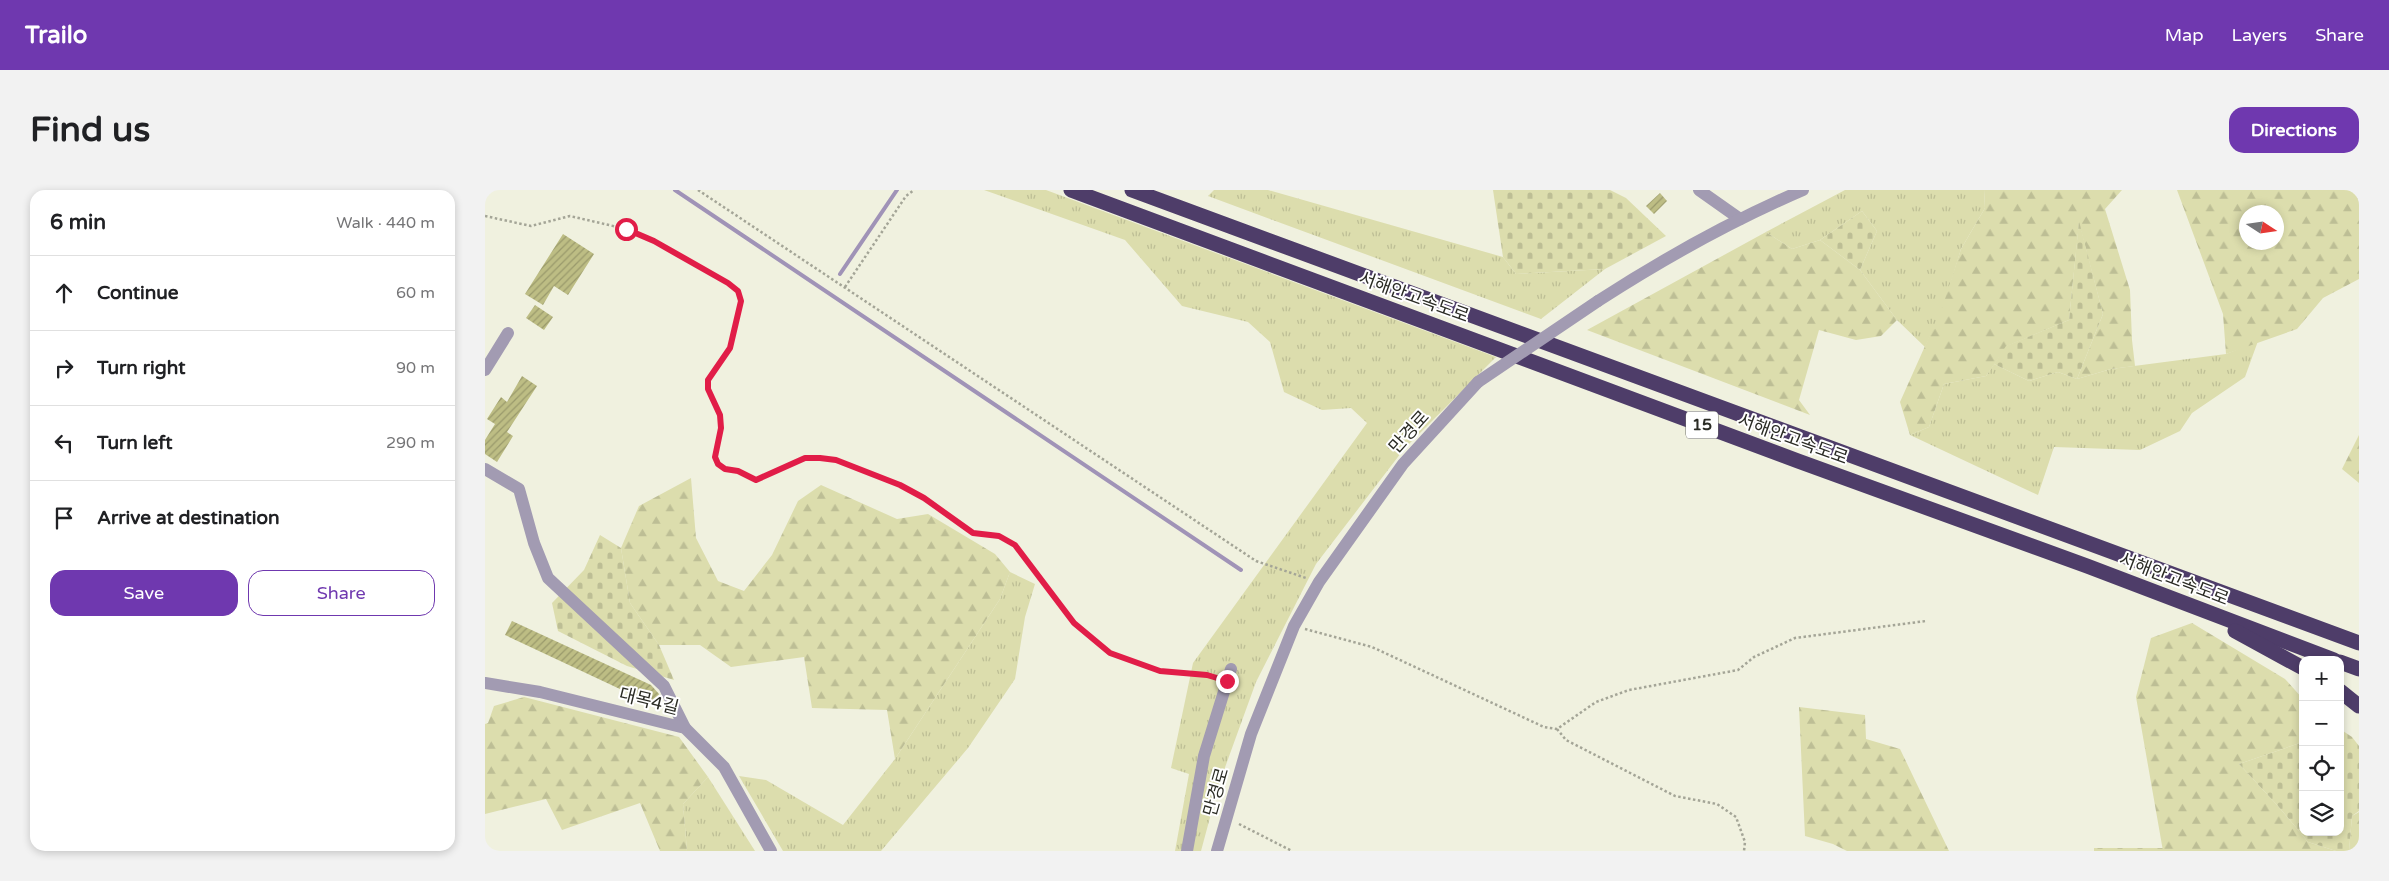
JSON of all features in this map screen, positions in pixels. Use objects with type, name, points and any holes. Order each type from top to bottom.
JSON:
[{"type":"highway","name":"서해안고속도로","points":[[1071,190],[2324,656]]},
{"type":"highway","name":"서해안고속도로","points":[[1132,190],[2359,643]]},
{"type":"highway","points":[[2188,604],[2299,666]]},
{"type":"highway","points":[[2344,663],[2359,669]]},
{"type":"highway","points":[[2344,694],[2359,706]]},
{"type":"street","points":[[1699,190],[1740,219]]},
{"type":"street","name":"만경로","points":[[1217,851],[1251,734],[1294,626],[1319,582],[1403,464],[1478,382],[1653,265],[1740,219],[1803,190]]},
{"type":"street","points":[[485,370],[508,333]]},
{"type":"street","points":[[485,469],[519,489],[534,543],[547,578],[664,686],[685,728]]},
{"type":"street","points":[[1187,851],[1204,756],[1229,675]]},
{"type":"street","name":"대목4길","points":[[485,683],[540,692],[685,728],[724,767],[771,851]]},
{"type":"path","points":[[698,190],[1256,561],[1272,568],[1319,582]]},
{"type":"path","points":[[845,287],[906,196],[914,190]]},
{"type":"path","points":[[485,216],[531,226],[570,216],[626,229],[654,241],[728,283],[738,291],[741,301],[730,348],[708,380],[708,389],[720,415],[721,428],[715,457],[718,464],[725,469],[738,471],[756,480],[805,458],[820,458],[836,460],[900,485],[924,498],[973,533],[999,536],[1015,545],[1074,623],[1110,653],[1160,671],[1229,675]]},
{"type":"path","points":[[1557,729],[1596,702],[1629,690],[1738,670],[1767,650],[1795,638],[1926,621]]},
{"type":"path","points":[[1294,626],[1372,647],[1544,727],[1557,729],[1566,740],[1675,796],[1717,804],[1736,817],[1745,842],[1744,851]]},
{"type":"path","points":[[1226,817],[1292,851]]},
{"type":"green space","points":[[984,190],[1046,190],[1496,357],[1404,449],[1316,564],[1256,682],[1219,784],[1201,851],[1175,851],[1189,774],[1171,768],[1193,663],[1367,423],[1351,408],[1322,410],[1284,392],[1270,342],[1248,322],[1182,306],[1125,240]]},
{"type":"green space","points":[[1214,190],[1268,190],[1503,257],[1516,274],[1605,269],[1541,319],[1208,196]]},
{"type":"green space","points":[[1493,190],[1610,190],[1626,198],[1666,236],[1605,269],[1516,274],[1503,257]]},
{"type":"green space","points":[[1845,190],[1984,190],[1985,208],[1961,249],[1943,308],[1925,347],[1897,320],[1860,270],[1877,231],[1862,211],[1820,240],[1792,249],[1766,232]]},
{"type":"green space","points":[[1984,190],[2122,190],[2105,209],[2130,290],[2135,366],[2111,369],[2077,379],[2103,314],[2079,223],[2069,320],[2007,346],[1986,376],[1944,384],[1929,427],[1910,435],[1900,402],[1942,308],[1961,249],[1985,208]]},
{"type":"green space","points":[[2177,190],[2359,190],[2359,279],[2323,298],[2297,329],[2226,354],[2223,314]]},
{"type":"green space","points":[[1862,211],[1877,231],[1860,270],[1820,240]]},
{"type":"green space","points":[[2079,221],[2103,314],[2077,379],[2058,372],[2029,381],[1994,364],[2006,346],[2069,320]]},
{"type":"green space","points":[[1766,232],[1792,249],[1820,240],[1860,270],[1897,320],[1881,336],[1856,340],[1819,330],[1799,400],[1810,415],[1587,330]]},
{"type":"green space","points":[[2258,341],[2245,377],[2192,413],[2180,431],[2140,450],[2054,447],[2038,495],[1910,435],[1929,427],[1944,384],[1986,376],[1994,364],[2029,381],[2058,372],[2077,379],[2111,369],[2226,354]]},
{"type":"green space","points":[[2359,435],[2359,483],[2342,469]]},
{"type":"green space","points":[[691,478],[696,538],[718,581],[744,591],[772,555],[798,501],[821,485],[897,519],[928,514],[995,554],[1010,572],[1000,599],[895,759],[887,710],[812,708],[804,657],[731,667],[700,645],[659,645],[630,603],[621,548],[639,506]]},
{"type":"green space","points":[[600,535],[621,548],[630,603],[659,645],[674,680],[627,666],[558,631],[552,603],[584,570]]},
{"type":"green space","points":[[1010,572],[1035,584],[1025,617],[1015,679],[968,748],[881,851],[783,851],[739,776],[766,780],[843,825],[895,759],[1000,599]]},
{"type":"green space","points":[[2192,623],[2285,679],[2299,695],[2299,743],[2239,764],[2278,806],[2299,831],[2299,836],[2303,836],[2308,842],[2336,851],[2163,851],[2136,697],[2151,638]]},
{"type":"green space","points":[[524,697],[679,737],[708,777],[683,804],[687,851],[660,851],[640,803],[562,830],[546,799],[485,814],[485,724],[488,723],[494,706]]},
{"type":"green space","points":[[1799,707],[1865,715],[1866,739],[1900,749],[1949,851],[1847,851],[1833,844],[1805,836]]},
{"type":"green space","points":[[2344,732],[2352,737],[2359,746],[2359,811],[2352,816],[2349,851],[2336,851],[2308,842],[2303,836],[2344,836]]},
{"type":"green space","points":[[2299,743],[2299,831],[2278,806],[2239,764]]},
{"type":"green space","points":[[708,777],[755,851],[687,851],[683,804]]},
{"type":"green space","points":[[2359,812],[2359,851],[2349,851],[2352,816]]},
{"type":"green space","points":[[2094,848],[2163,848],[2163,851],[2094,851]]},
{"type":"building","points":[[1660,193],[1667,201],[1654,214],[1646,206]]},
{"type":"building","points":[[563,234],[594,254],[568,295],[554,286],[543,305],[525,294]]},
{"type":"building","points":[[535,305],[553,317],[544,330],[526,318]]},
{"type":"building","points":[[522,376],[537,386],[507,432],[513,436],[497,462],[485,454],[485,440],[495,424],[487,419],[501,397],[507,402]]},
{"type":"building","points":[[512,621],[651,685],[659,694],[654,705],[505,635]]},
{"type":"waterway","points":[[675,190],[1241,570]]},
{"type":"waterway","points":[[840,274],[897,190]]},
{"type":"route","points":[[626,229],[654,241],[728,283],[738,291],[741,301],[730,348],[708,380],[708,389],[720,415],[721,428],[715,457],[718,464],[725,469],[738,471],[756,480],[782,470],[805,458],[820,458],[836,460],[900,485],[924,498],[973,533],[999,536],[1015,545],[1074,623],[1110,653],[1160,671],[1207,675],[1227,681]]}]
